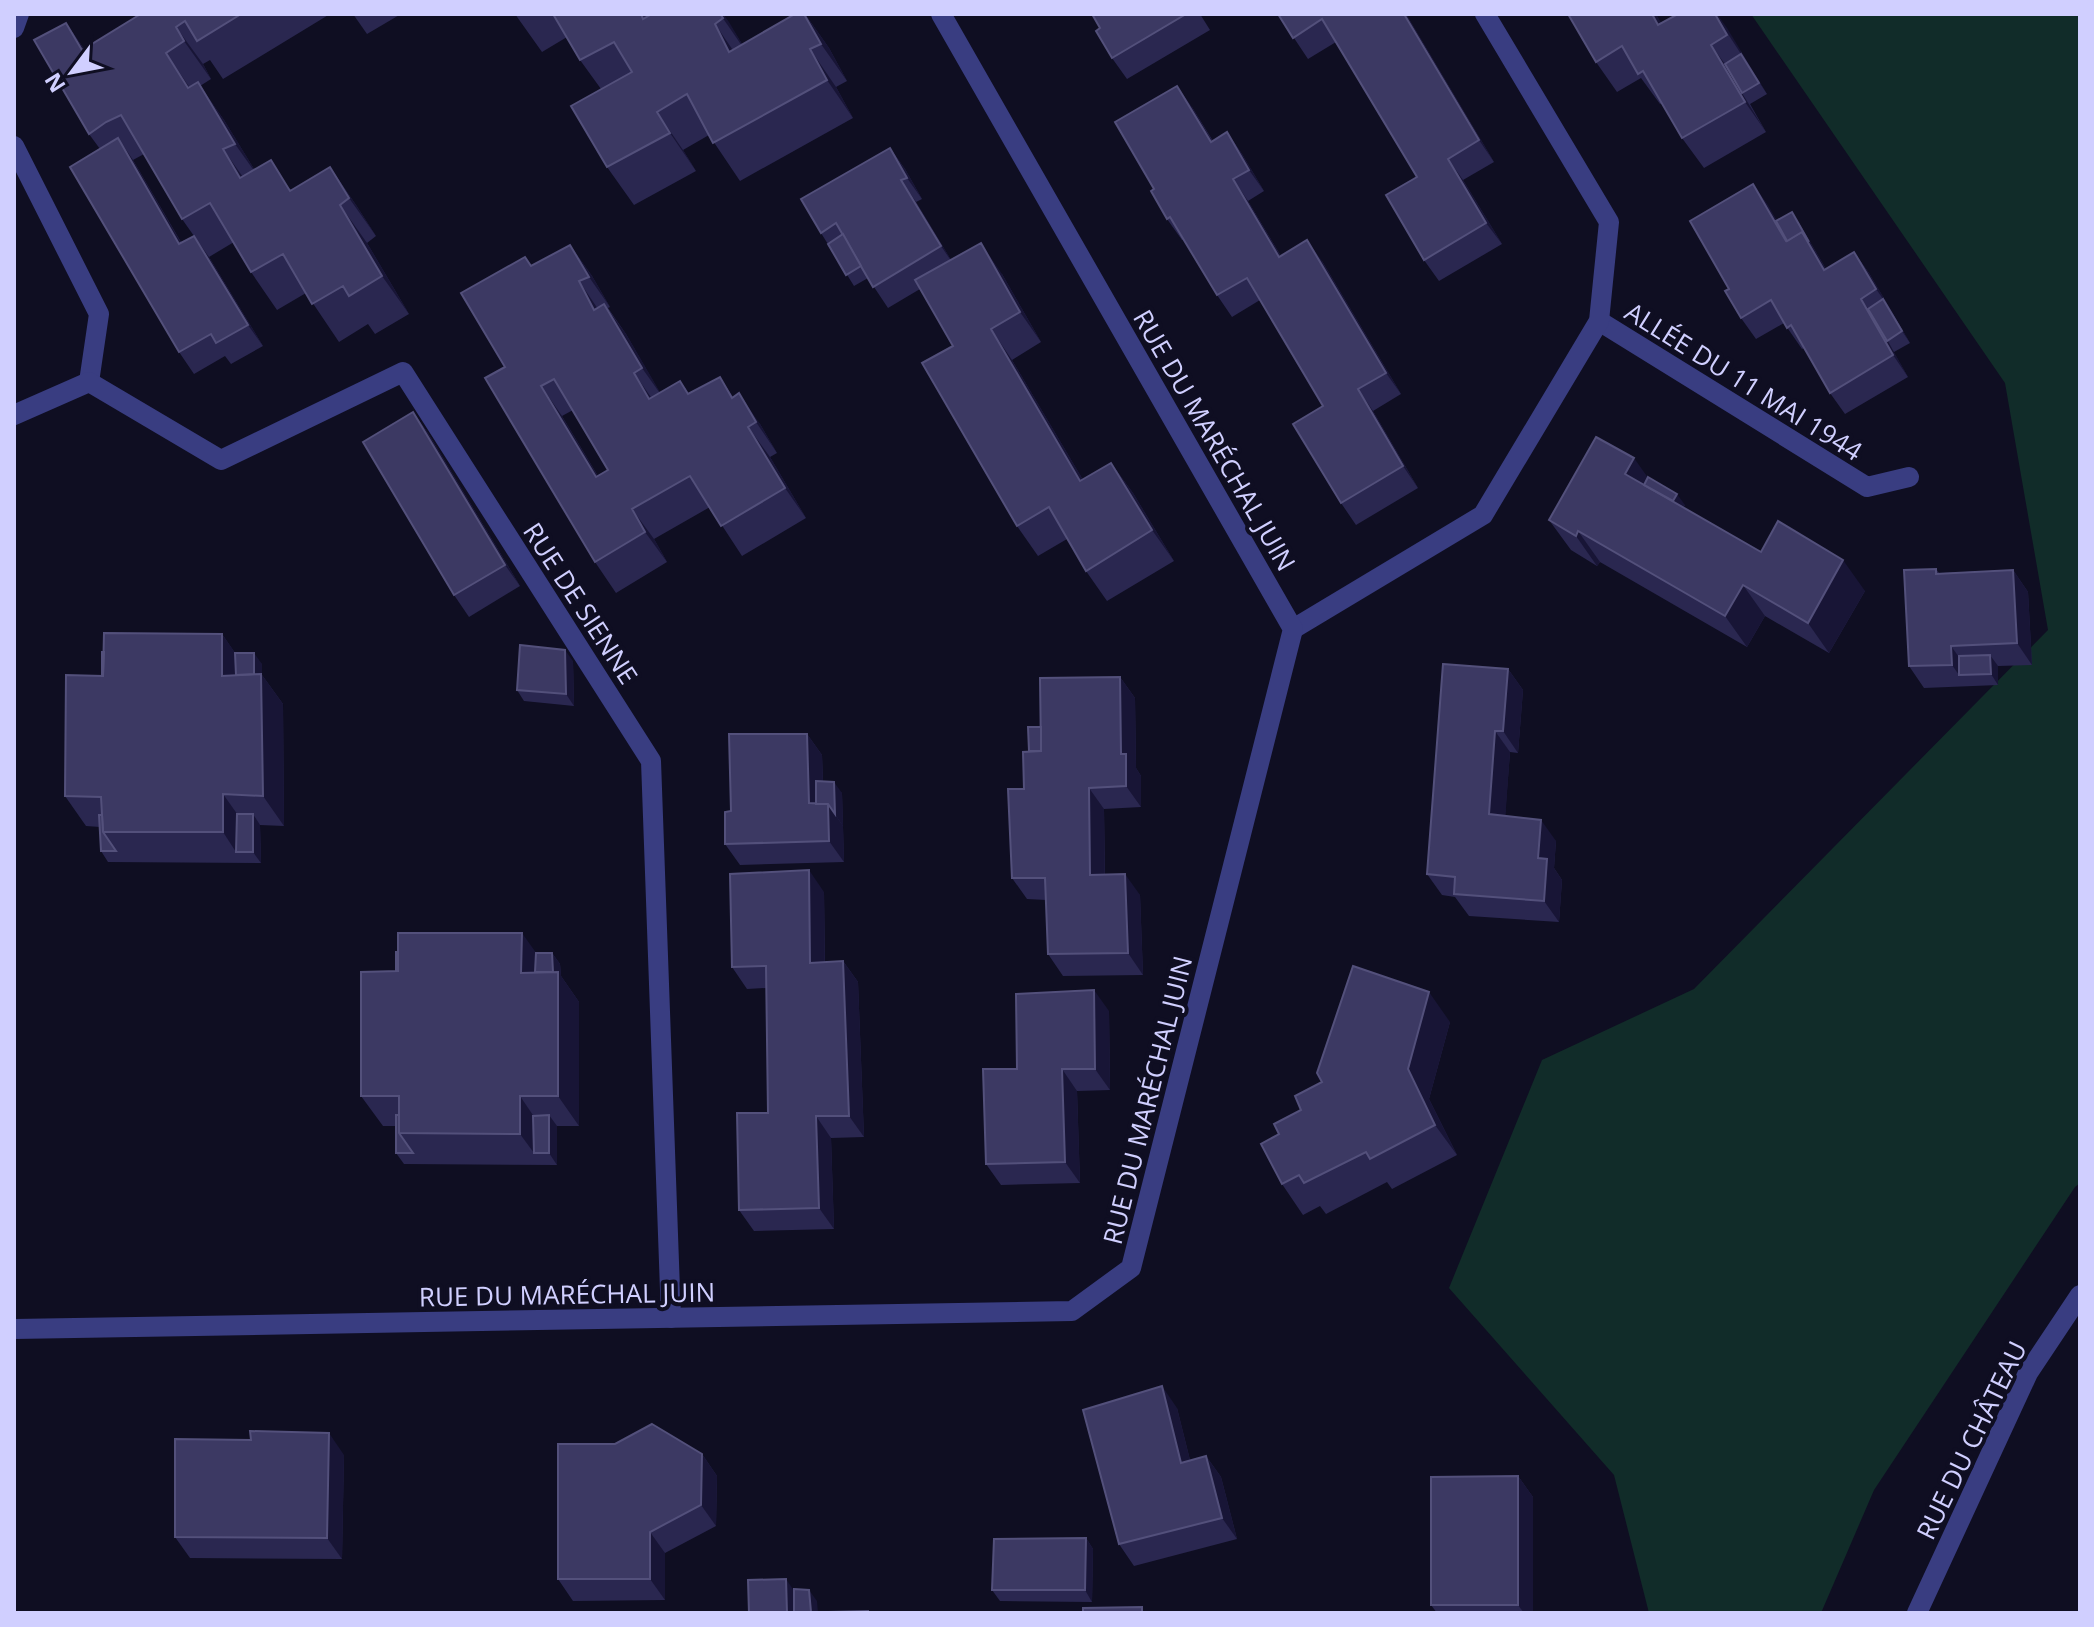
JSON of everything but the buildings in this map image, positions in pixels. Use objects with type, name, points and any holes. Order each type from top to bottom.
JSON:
[{"type":"street","points":[[14,28],[19,14]]},
{"type":"street","name":"RUE DU MARÉCHAL JUIN","points":[[14,1329],[1072,1311],[1131,1268],[1293,629],[941,14]]},
{"type":"street","points":[[1293,629],[1483,515],[1599,321],[1609,222],[1485,14]]},
{"type":"street","points":[[14,146],[99,314],[89,382],[14,415]]},
{"type":"street","name":"ALLÉE DU 11 MAI 1944","points":[[1599,321],[1867,487],[1909,477]]},
{"type":"street","name":"RUE DE SIENNE","points":[[89,382],[221,460],[403,372],[651,761],[671,1318]]},
{"type":"street","name":"RUE DU CHÂTEAU","points":[[1917,1613],[2028,1373],[2080,1295]]},
{"type":"green space","points":[[1751,14],[2080,14],[2080,1183],[1874,1490],[1821,1613],[1649,1613],[1614,1475],[1449,1288],[1542,1060],[1694,989],[2048,630],[2005,383]]}]
